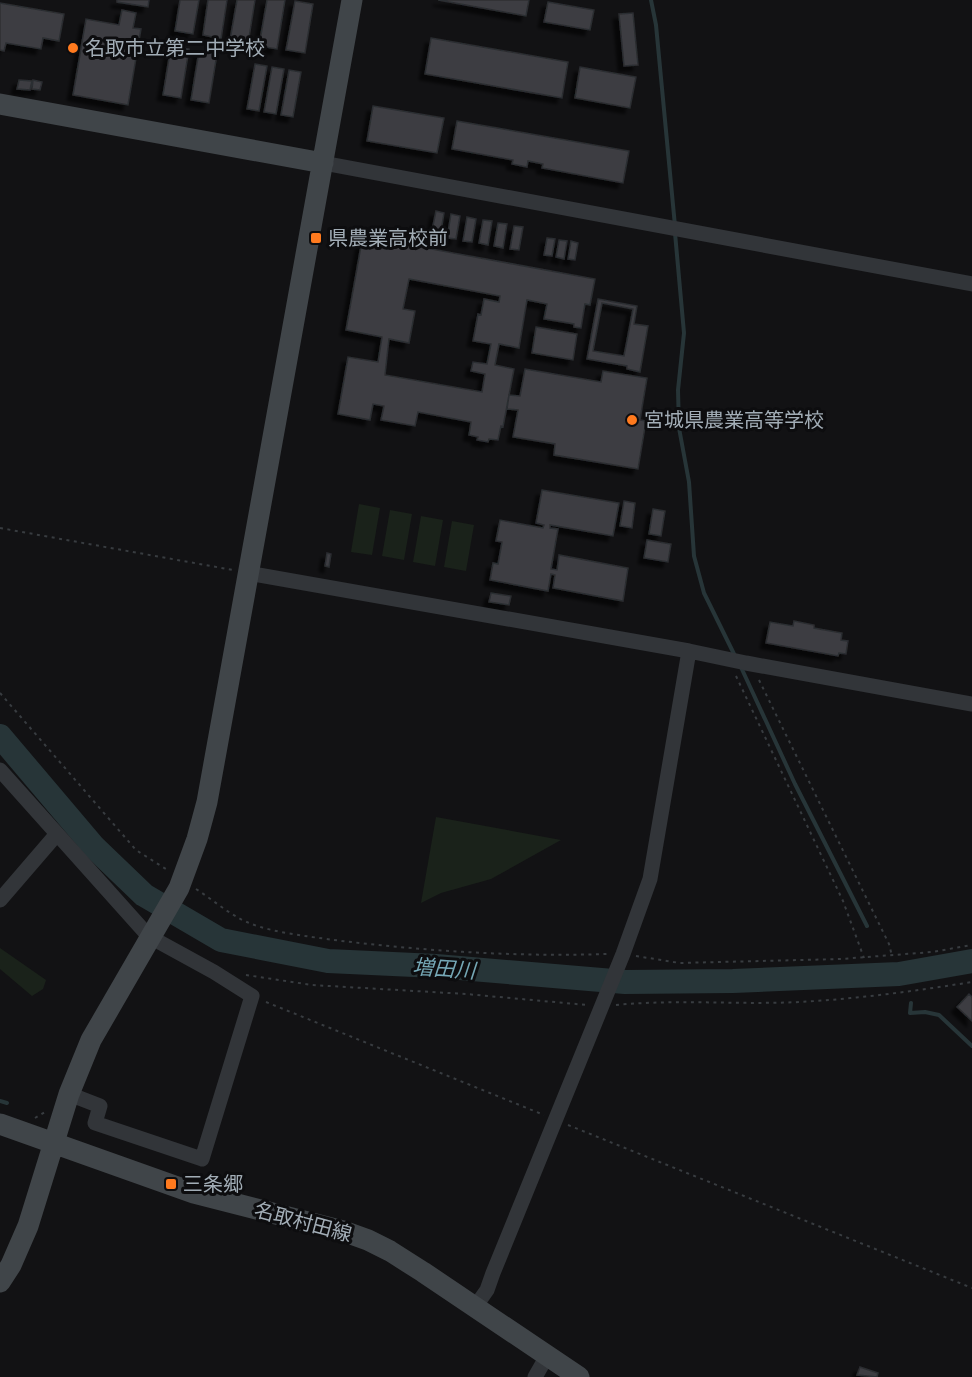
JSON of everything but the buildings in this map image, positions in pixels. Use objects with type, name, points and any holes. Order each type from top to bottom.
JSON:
[{"type":"street","points":[[0,1282],[11,1265],[28,1226],[69,1094],[91,1040],[156,931],[181,884],[207,802],[352,0]]},
{"type":"street","points":[[0,104],[972,284]]},
{"type":"street","points":[[248,573],[972,704]]},
{"type":"street","points":[[481,1299],[622,956],[650,879],[689,651]]},
{"type":"street","points":[[0,770],[135,922],[156,931],[252,996],[202,1159],[95,1123],[100,1106],[69,1094]]},
{"type":"street","points":[[0,900],[56,835]]},
{"type":"street","name":"名取村田線","points":[[0,1124],[194,1193],[343,1231],[368,1240],[481,1299],[548,1356],[579,1377]]},
{"type":"street","points":[[535,1377],[548,1356]]},
{"type":"path","points":[[0,528],[248,573]]},
{"type":"path","points":[[739,662],[889,944],[892,956]]},
{"type":"path","points":[[739,662],[843,902],[864,958]]},
{"type":"path","points":[[0,693],[136,850],[181,884],[238,917],[296,935],[442,951],[622,956],[680,963],[864,958],[932,952],[972,945]]},
{"type":"path","points":[[252,996],[972,1288]]},
{"type":"path","points":[[31,1120],[39,1117],[50,1107]]},
{"type":"shaded area","points":[[359,504],[380,508],[372,555],[351,552]]},
{"type":"shaded area","points":[[390,510],[412,514],[404,560],[382,556]]},
{"type":"shaded area","points":[[421,516],[443,520],[435,566],[413,562]]},
{"type":"shaded area","points":[[452,521],[474,525],[466,571],[444,567]]},
{"type":"shaded area","points":[[436,817],[561,840],[491,879],[441,893],[421,903]]},
{"type":"shaded area","points":[[0,948],[46,980],[43,989],[32,996],[0,969]]},
{"type":"waterway","points":[[651,0],[656,25],[675,226]]},
{"type":"waterway","points":[[675,233],[684,333],[678,390],[679,428],[689,482],[694,556],[704,593],[735,656]]},
{"type":"waterway","points":[[740,665],[795,784],[867,926]]},
{"type":"waterway","name":"増田川","points":[[0,736],[94,847],[144,895],[221,940],[328,961],[436,966],[625,982],[733,981],[899,974],[972,961]]},
{"type":"waterway","points":[[911,1003],[910,1013],[925,1012],[939,1015],[972,1046]]},
{"type":"waterway","points":[[0,1101],[7,1103]]},
{"type":"place","name":"名取市立第二中学校","points":[[73,48]]},
{"type":"place","name":"県農業高校前","points":[[316,238]]},
{"type":"place","name":"宮城県農業高等学校","points":[[632,420]]},
{"type":"place","name":"三条郷","points":[[171,1184]]}]
